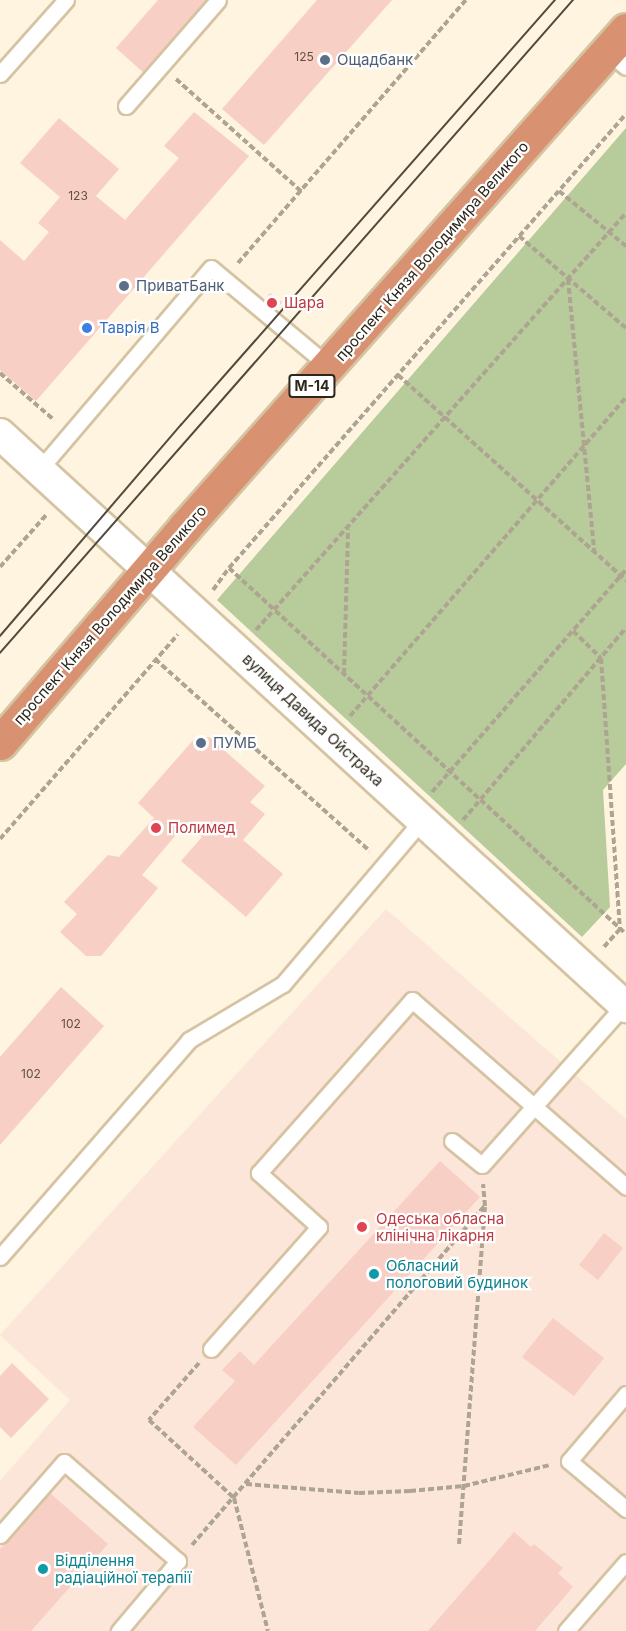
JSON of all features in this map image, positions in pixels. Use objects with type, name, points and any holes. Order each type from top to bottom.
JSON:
[{"type":"highway","name":"проспект Князя Володимира Великого","points":[[0,743],[149,569],[620,50]]},
{"type":"street","name":"вулиця Давида Ойстраха","points":[[0,434],[625,1006]]},
{"type":"lane","points":[[0,74],[66,0]]},
{"type":"lane","points":[[126,106],[218,0]]},
{"type":"lane","points":[[39,470],[211,268],[330,367]]},
{"type":"lane","points":[[0,1257],[189,1040],[283,984],[384,864],[418,816]]},
{"type":"lane","points":[[211,1349],[319,1227],[259,1173],[412,1000],[626,1187]]},
{"type":"lane","points":[[452,1141],[482,1165],[625,1006]]},
{"type":"lane","points":[[623,1405],[569,1461],[626,1509]]},
{"type":"lane","points":[[0,1535],[64,1462],[178,1562],[119,1631]]},
{"type":"lane","points":[[566,1631],[626,1562]]},
{"type":"path","points":[[224,279],[466,0]]},
{"type":"path","points":[[162,65],[301,191]]},
{"type":"path","points":[[0,839],[196,613],[229,568],[626,114]]},
{"type":"path","points":[[559,191],[626,246]]},
{"type":"path","points":[[238,651],[626,213]]},
{"type":"path","points":[[519,236],[626,328]]},
{"type":"path","points":[[568,278],[594,551]]},
{"type":"path","points":[[0,373],[70,434]]},
{"type":"path","points":[[398,375],[626,580]]},
{"type":"path","points":[[332,737],[626,397]]},
{"type":"path","points":[[0,567],[65,493]]},
{"type":"path","points":[[344,675],[348,527]]},
{"type":"path","points":[[229,568],[626,934]]},
{"type":"path","points":[[418,816],[450,772],[626,570]]},
{"type":"path","points":[[445,841],[626,628]]},
{"type":"path","points":[[573,632],[601,658],[620,929]]},
{"type":"path","points":[[155,659],[384,864]]},
{"type":"path","points":[[459,1544],[485,1206],[482,1165]]},
{"type":"path","points":[[178,1562],[485,1206]]},
{"type":"path","points":[[211,1349],[149,1420],[234,1498],[268,1631]]},
{"type":"path","points":[[245,1484],[359,1492],[464,1486],[569,1461]]},
{"type":"shaded area","name":"Одеська обласна клінічна лікарня","points":[[386,909],[626,1119],[626,1631],[0,1631],[0,1481],[70,1400],[0,1335]]},
{"type":"green space","points":[[626,128],[626,764],[603,790],[610,907],[582,937],[217,600]]},
{"type":"building","points":[[158,0],[209,0],[145,74],[116,48]]},
{"type":"building","points":[[317,0],[392,0],[264,145],[222,109]]},
{"type":"building","points":[[194,112],[249,156],[36,401],[0,370],[0,240],[24,261],[49,232],[38,223],[60,197],[20,163],[59,118],[119,169],[96,196],[125,220],[179,158],[164,146]]},
{"type":"building","points":[[270,293],[282,302],[274,313],[262,303]]},
{"type":"building","points":[[209,737],[265,786],[250,802],[265,814],[243,840],[283,874],[246,917],[181,861],[202,837],[186,823],[142,875],[158,888],[101,956],[86,956],[60,932],[77,914],[64,902],[108,855],[119,857],[154,818],[138,803],[195,738]]},
{"type":"building","points":[[61,987],[104,1026],[0,1145],[0,1057]]},
{"type":"building","name":"Обласний пологовий будинок","points":[[440,1161],[480,1197],[236,1465],[193,1427],[235,1381],[222,1370],[240,1351],[254,1365]]},
{"type":"building","points":[[604,1233],[623,1248],[598,1280],[579,1265]]},
{"type":"building","points":[[553,1318],[604,1358],[574,1396],[522,1357]]},
{"type":"building","points":[[12,1363],[49,1399],[11,1438],[0,1427],[0,1376]]},
{"type":"building","name":"Відділення радіаційної терапії","points":[[50,1493],[108,1544],[31,1631],[0,1631],[0,1549]]},
{"type":"building","points":[[514,1532],[531,1547],[534,1544],[563,1568],[558,1573],[573,1587],[535,1631],[428,1631]]},
{"type":"tram line","points":[[0,636],[181,425],[555,0]]},
{"type":"tram line","points":[[0,653],[573,0]]},
{"type":"place","name":"Ощадбанк","points":[[325,60]]},
{"type":"place","name":"ПриватБанк","points":[[124,286]]},
{"type":"place","name":"Шара","points":[[272,303]]},
{"type":"place","name":"Таврія В","points":[[87,328]]},
{"type":"place","name":"ПУМБ","points":[[201,743]]},
{"type":"place","name":"Полимед","points":[[156,828]]},
{"type":"place","name":"Одеська обласна клінічна лікарня","points":[[362,1227]]},
{"type":"place","name":"Обласний пологовий будинок","points":[[374,1274]]},
{"type":"place","name":"Відділення радіаційної терапії","points":[[43,1569]]}]
